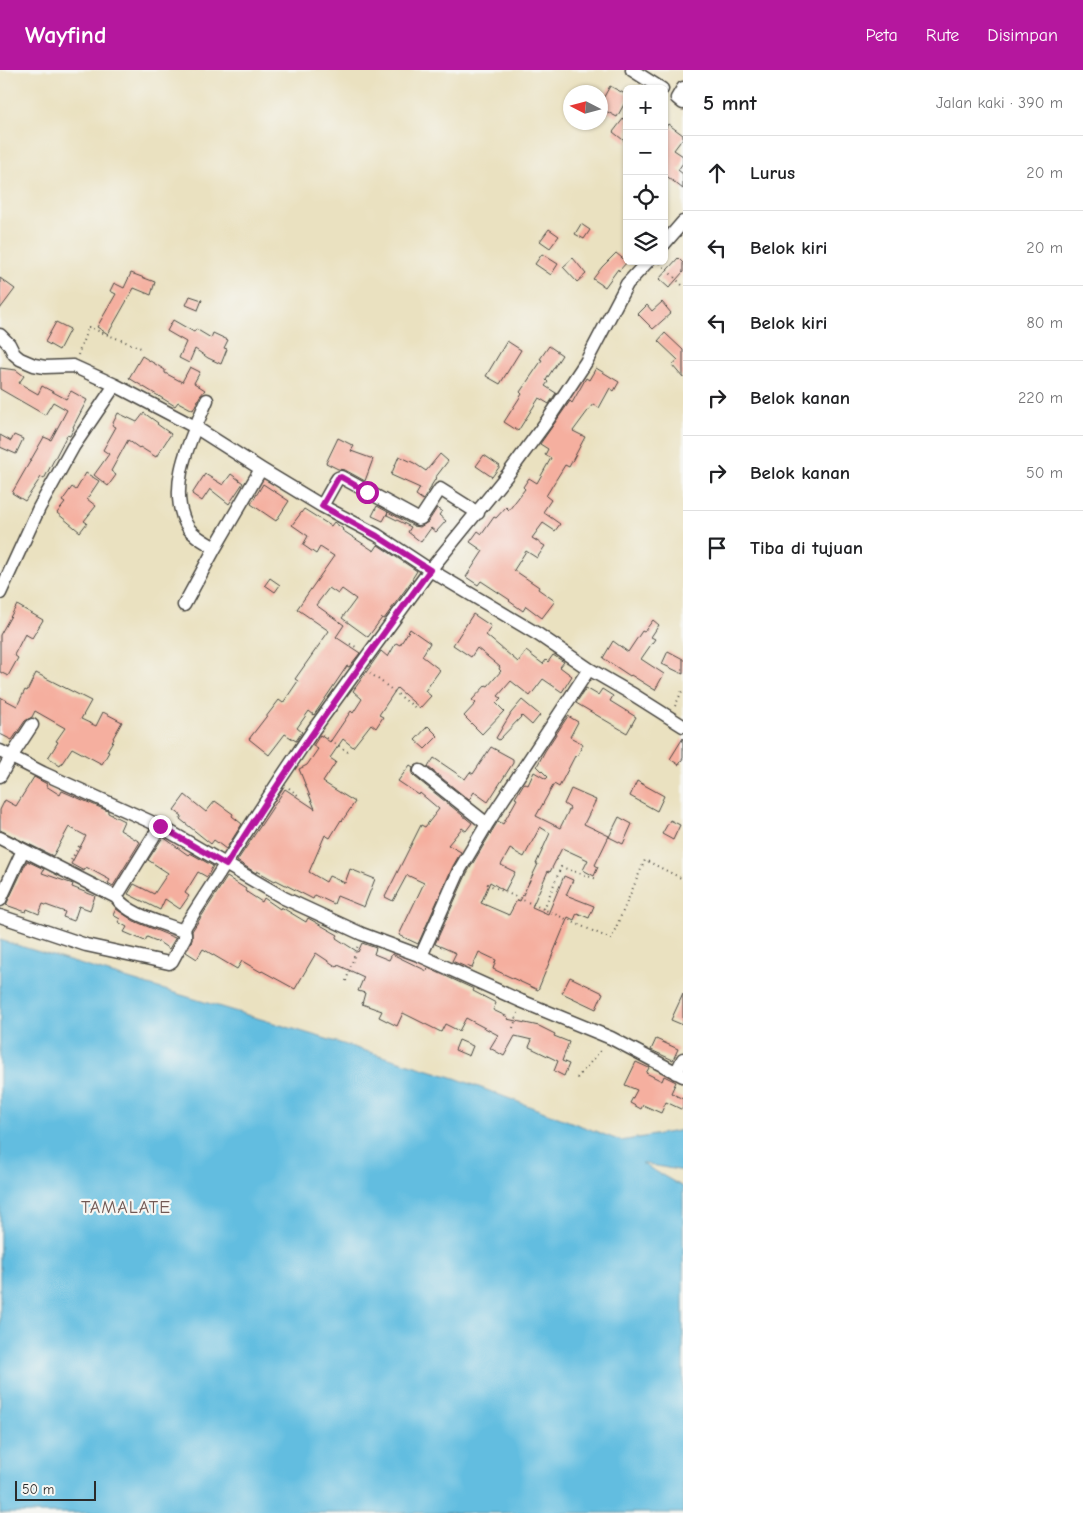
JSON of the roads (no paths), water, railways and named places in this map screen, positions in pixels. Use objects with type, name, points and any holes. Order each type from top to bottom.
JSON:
[{"type":"street","points":[[632,70],[655,85]]},
{"type":"street","points":[[668,92],[681,96]]},
{"type":"street","points":[[668,239],[683,222]]},
{"type":"street","points":[[183,931],[314,729],[430,570],[508,474],[568,390],[586,362],[622,291],[644,265]]},
{"type":"street","points":[[0,335],[9,344],[14,354],[34,365],[45,367],[73,366],[115,385],[195,427],[322,506],[377,536],[539,635],[589,669],[634,694],[683,726]]},
{"type":"street","points":[[0,593],[39,508],[73,447],[115,385]]},
{"type":"street","points":[[207,400],[195,427],[181,470],[178,492],[180,511],[190,531],[215,548]]},
{"type":"street","points":[[184,605],[261,469]]},
{"type":"street","points":[[322,506],[336,481],[341,477],[418,519],[421,518],[440,489],[478,513]]},
{"type":"street","points":[[421,956],[460,869],[487,824],[589,669]]},
{"type":"street","points":[[0,776],[5,754],[32,725]]},
{"type":"street","points":[[5,754],[160,826],[284,898],[362,934],[421,956],[521,1001],[611,1038],[680,1075],[683,1059]]},
{"type":"street","points":[[420,771],[487,824]]},
{"type":"street","points":[[116,897],[160,826]]},
{"type":"street","points":[[0,838],[116,897],[141,915],[183,931],[185,937],[176,956],[169,963],[86,945],[0,916]]},
{"type":"street","points":[[0,900],[23,850]]},
{"type":"water","points":[[0,940],[455,1078],[621,1141],[683,1130],[683,1171],[641,1163],[683,1187],[683,1513],[0,1513]]},
{"type":"district","name":"TAMALATE","points":[[126,1207]]}]
